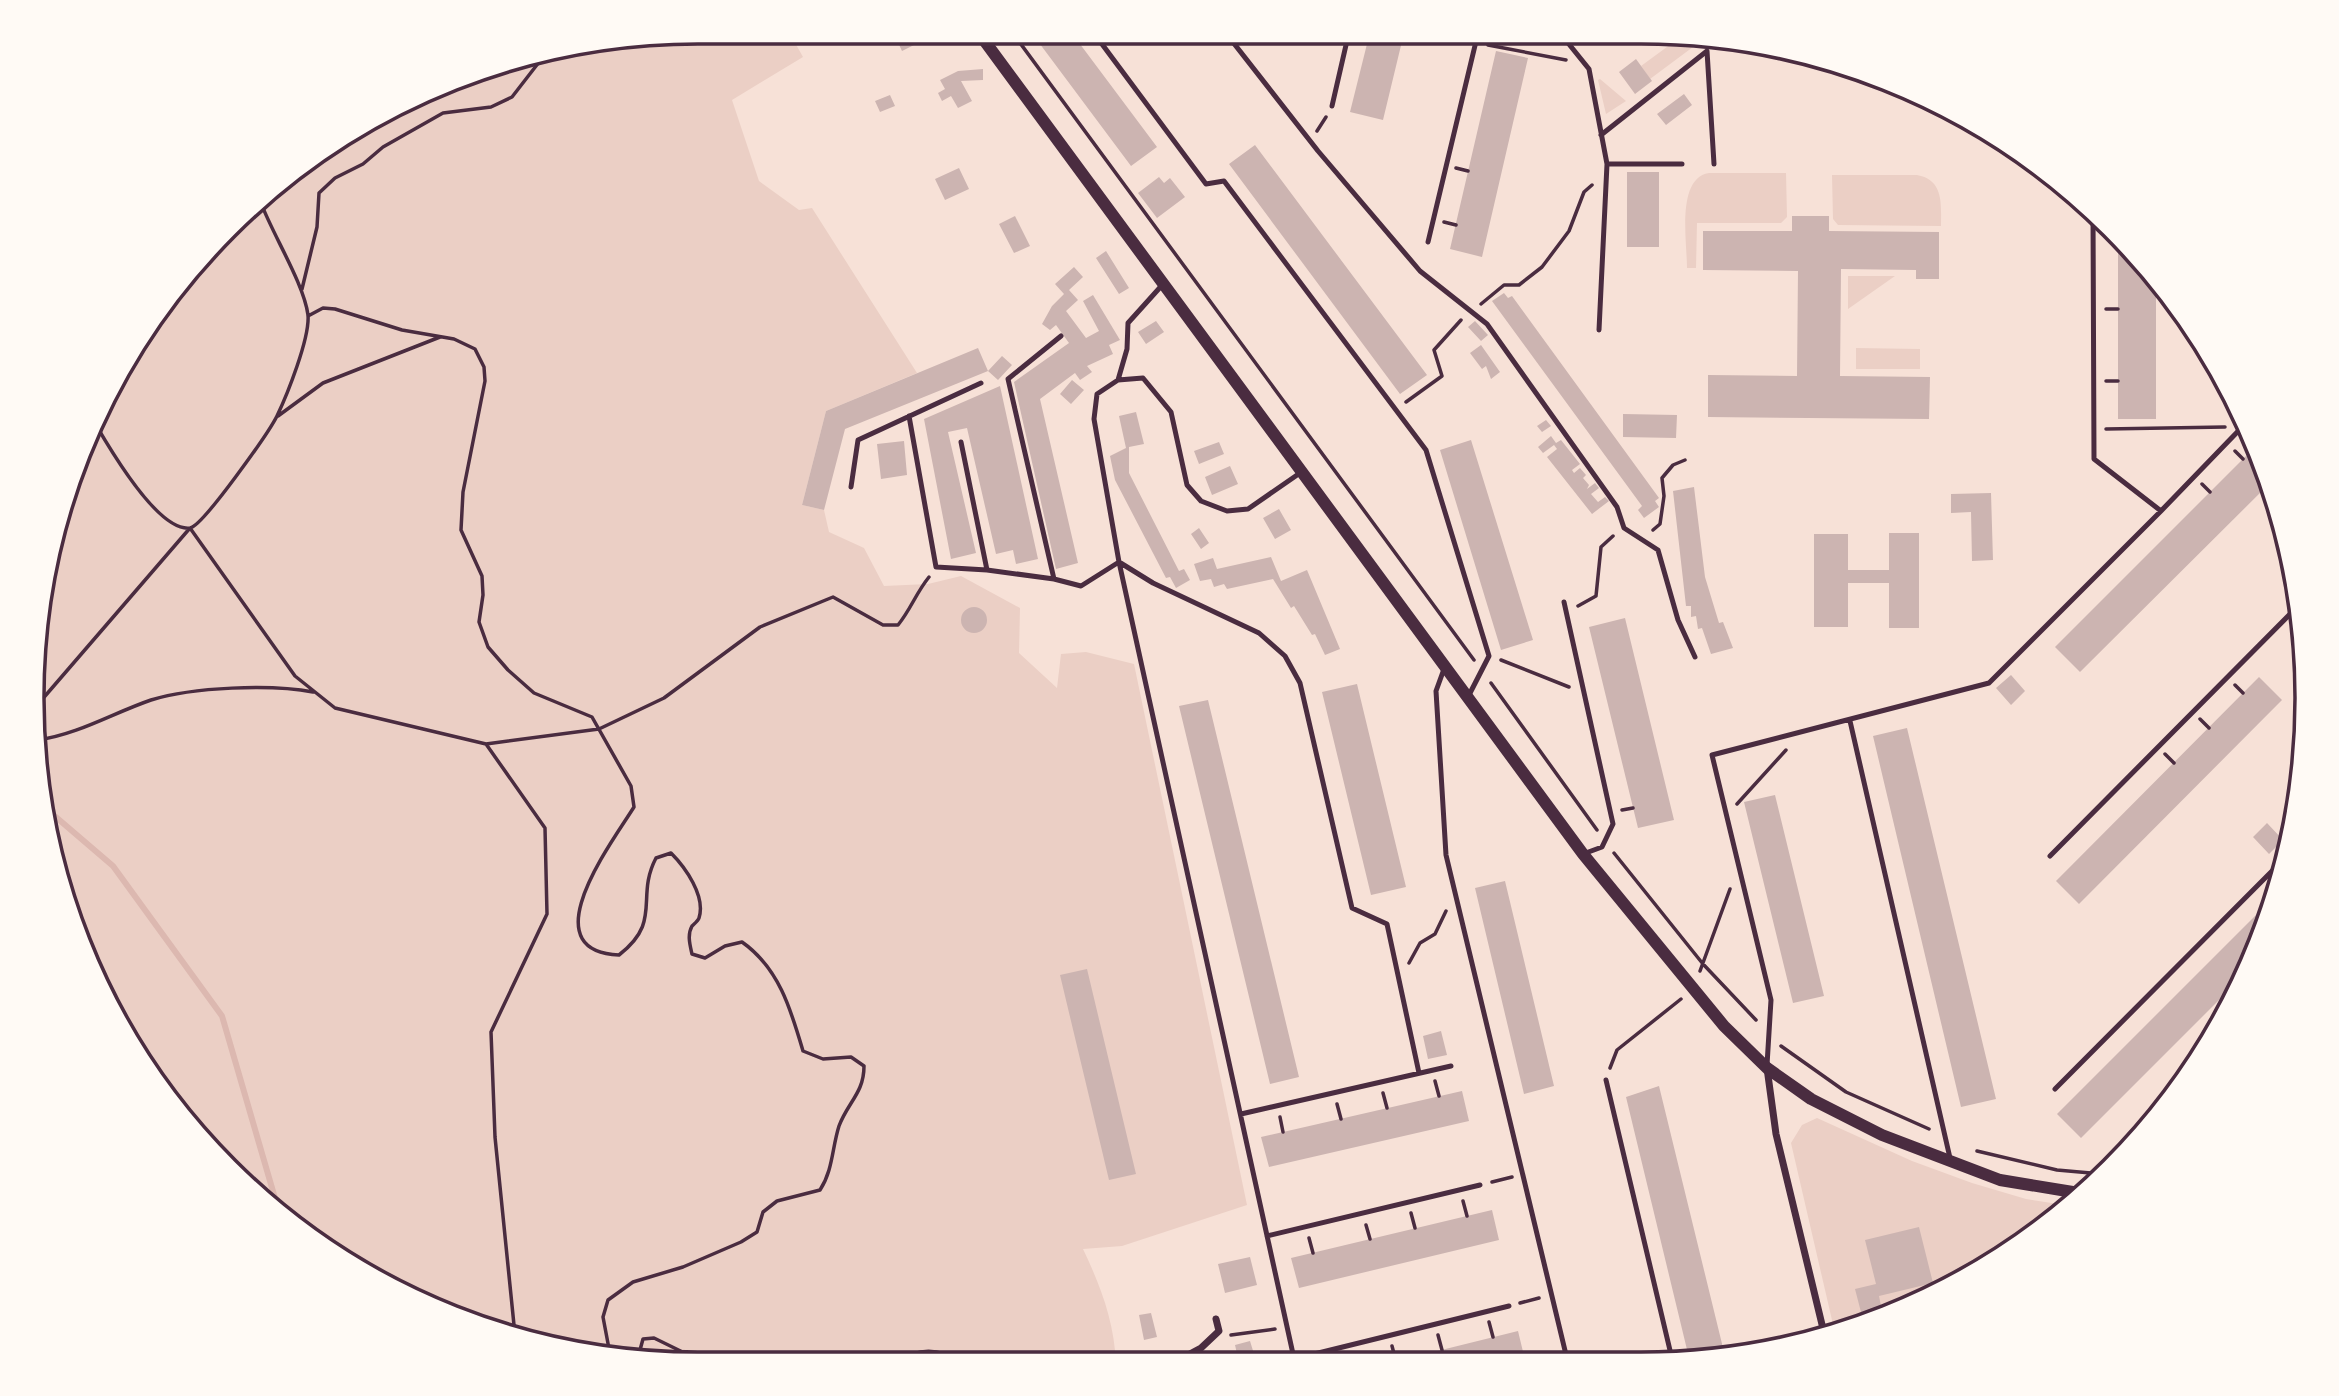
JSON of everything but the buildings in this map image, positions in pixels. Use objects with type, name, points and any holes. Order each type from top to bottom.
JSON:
[{"type":"street","points":[[987,44],[1302,471],[1444,669],[1583,854],[1724,1026],[1767,1068],[1811,1099],[1846,1119],[2000,1180],[2070,1192]]},
{"type":"street","points":[[1767,1068],[1776,1134],[1822,1326]]},
{"type":"street","points":[[1194,1352],[1219,1331],[1216,1319]]},
{"type":"lane","points":[[1102,44],[1206,184],[1224,181],[1426,450],[1489,656],[1467,699]]},
{"type":"lane","points":[[1234,44],[1309,139],[1420,271],[1487,324],[1617,507],[1624,528],[1658,550],[1678,620],[1695,657]]},
{"type":"lane","points":[[1332,106],[1346,44]]},
{"type":"lane","points":[[1428,242],[1475,44]]},
{"type":"lane","points":[[1569,44],[1588,69],[1606,164],[1599,330]]},
{"type":"lane","points":[[1601,135],[1707,51],[1714,164]]},
{"type":"lane","points":[[1606,164],[1682,164]]},
{"type":"lane","points":[[2093,225],[2094,459],[2161,511]]},
{"type":"lane","points":[[1118,380],[1127,349],[1128,323],[1164,284]]},
{"type":"lane","points":[[1054,579],[1008,379],[1061,336]]},
{"type":"lane","points":[[1293,1352],[1119,562],[1094,419],[1097,394],[1118,380],[1143,378],[1171,412],[1187,485],[1200,502],[1227,511],[1248,509],[1302,471]]},
{"type":"lane","points":[[851,488],[858,440],[981,383]]},
{"type":"lane","points":[[909,416],[936,567],[987,570],[1054,579],[1081,586],[1119,562]]},
{"type":"lane","points":[[1767,1068],[1770,1000],[1712,755],[1989,683],[2238,431]]},
{"type":"lane","points":[[961,442],[987,570]]},
{"type":"lane","points":[[1119,562],[1153,583],[1259,633],[1285,656],[1300,683],[1352,908],[1387,924],[1419,1073]]},
{"type":"lane","points":[[1564,602],[1613,824],[1602,847],[1583,854]]},
{"type":"lane","points":[[2050,856],[2290,614]]},
{"type":"lane","points":[[1444,669],[1436,691],[1446,855],[1565,1352]]},
{"type":"lane","points":[[1850,721],[1951,1161]]},
{"type":"lane","points":[[2055,1089],[2272,871]]},
{"type":"lane","points":[[1241,1114],[1451,1066]]},
{"type":"lane","points":[[1606,1080],[1670,1351]]},
{"type":"lane","points":[[1267,1236],[1480,1185]]},
{"type":"lane","points":[[1330,1352],[1509,1306]]},
{"type":"path","points":[[1021,44],[1482,670],[1605,842],[1703,964],[1768,1033],[1846,1092],[1945,1135],[1966,1148],[2008,1161],[2091,1173]]},
{"type":"path","points":[[1480,44],[1584,63]]},
{"type":"path","points":[[301,292],[317,227],[319,193],[335,178],[363,164],[383,147],[443,113],[491,107],[512,97],[538,64]]},
{"type":"path","points":[[1309,139],[1321,127],[1332,106]]},
{"type":"path","points":[[1396,409],[1442,376],[1434,350],[1471,312],[1504,285],[1519,285],[1542,267],[1569,231],[1584,192],[1606,173]]},
{"type":"path","points":[[44,697],[190,528],[201,523],[215,507],[276,417],[304,339],[308,316],[301,292],[264,209]]},
{"type":"path","points":[[308,316],[323,308],[335,309],[402,330],[442,336],[475,349],[484,367],[481,411],[463,492],[461,530],[482,576],[484,595],[480,622],[488,647],[508,670],[534,693],[592,717],[631,786],[634,807],[606,847],[582,899],[578,926],[586,944],[599,954],[619,955],[637,941],[644,925],[649,872],[656,858],[671,853],[685,867],[699,902],[699,918],[691,928],[689,940],[692,954],[705,958],[725,946],[742,942],[760,955],[776,975],[803,1051],[823,1059],[850,1057],[864,1066],[864,1084],[840,1125],[829,1177],[820,1190],[776,1201],[763,1212],[757,1232],[741,1242],[683,1267],[634,1282],[608,1300],[603,1317],[609,1346]]},
{"type":"path","points":[[276,417],[323,383],[442,336]]},
{"type":"path","points":[[2094,429],[2235,425]]},
{"type":"path","points":[[101,433],[115,459],[156,511],[179,526],[190,528],[295,676],[335,708],[486,744],[599,729],[664,698],[760,627],[833,597],[883,625],[898,625],[913,608],[916,594],[936,567]]},
{"type":"path","points":[[1489,656],[1584,693]]},
{"type":"path","points":[[45,738],[103,722],[153,700],[281,686],[315,692]]},
{"type":"path","points":[[1726,816],[1801,733]]},
{"type":"path","points":[[486,744],[545,828],[547,914],[491,1032],[495,1138],[514,1326]]},
{"type":"path","points":[[1606,1080],[1617,1050],[1693,990],[1738,866]]},
{"type":"path","points":[[1402,993],[1410,959],[1420,943],[1434,934],[1455,893]]},
{"type":"path","points":[[1480,1185],[1524,1174]]},
{"type":"path","points":[[1509,1306],[1551,1295]]},
{"type":"path","points":[[1234,1336],[1287,1326]]},
{"type":"path","points":[[640,1350],[643,1339],[654,1338],[682,1352]]},
{"type":"shaded area","points":[[796,44],[803,57],[732,100],[759,181],[799,210],[812,208],[917,373],[826,411],[802,505],[824,510],[829,532],[864,548],[884,586],[928,584],[961,576],[1020,608],[1019,653],[1057,688],[1061,654],[1086,652],[1134,664],[1247,1205],[1122,1246],[1083,1249],[1106,1304],[1115,1352],[655,1351],[570,1340],[488,1318],[409,1285],[371,1265],[300,1217],[267,1190],[235,1161],[206,1129],[179,1096],[131,1025],[111,987],[78,908],[56,826],[49,783],[45,741],[45,655],[56,570],[66,529],[78,488],[111,409],[131,371],[179,300],[235,235],[267,206],[300,179],[371,131],[409,111],[488,78],[570,56],[655,45]]},
{"type":"shaded area","points":[[1670,45],[1694,46],[1650,79],[1641,66]]},
{"type":"shaded area","points":[[1598,80],[1626,101],[1606,114]]},
{"type":"shaded area","points":[[1709,173],[1786,173],[1787,217],[1781,223],[1697,223],[1696,268],[1687,268],[1685,228],[1688,198],[1699,177]]},
{"type":"shaded area","points":[[1832,175],[1917,175],[1926,178],[1932,182],[1939,194],[1941,226],[1838,225],[1833,219]]},
{"type":"shaded area","points":[[1848,276],[1895,276],[1848,309]]},
{"type":"shaded area","points":[[1856,348],[1920,349],[1920,369],[1856,369]]},
{"type":"shaded area","points":[[1817,1118],[1912,1161],[1972,1183],[2026,1199],[2055,1204],[1968,1265],[1891,1302],[1833,1323],[1791,1143],[1802,1125]]},
{"type":"waterway","points":[[54,816],[113,866],[222,1016],[274,1196]]}]
